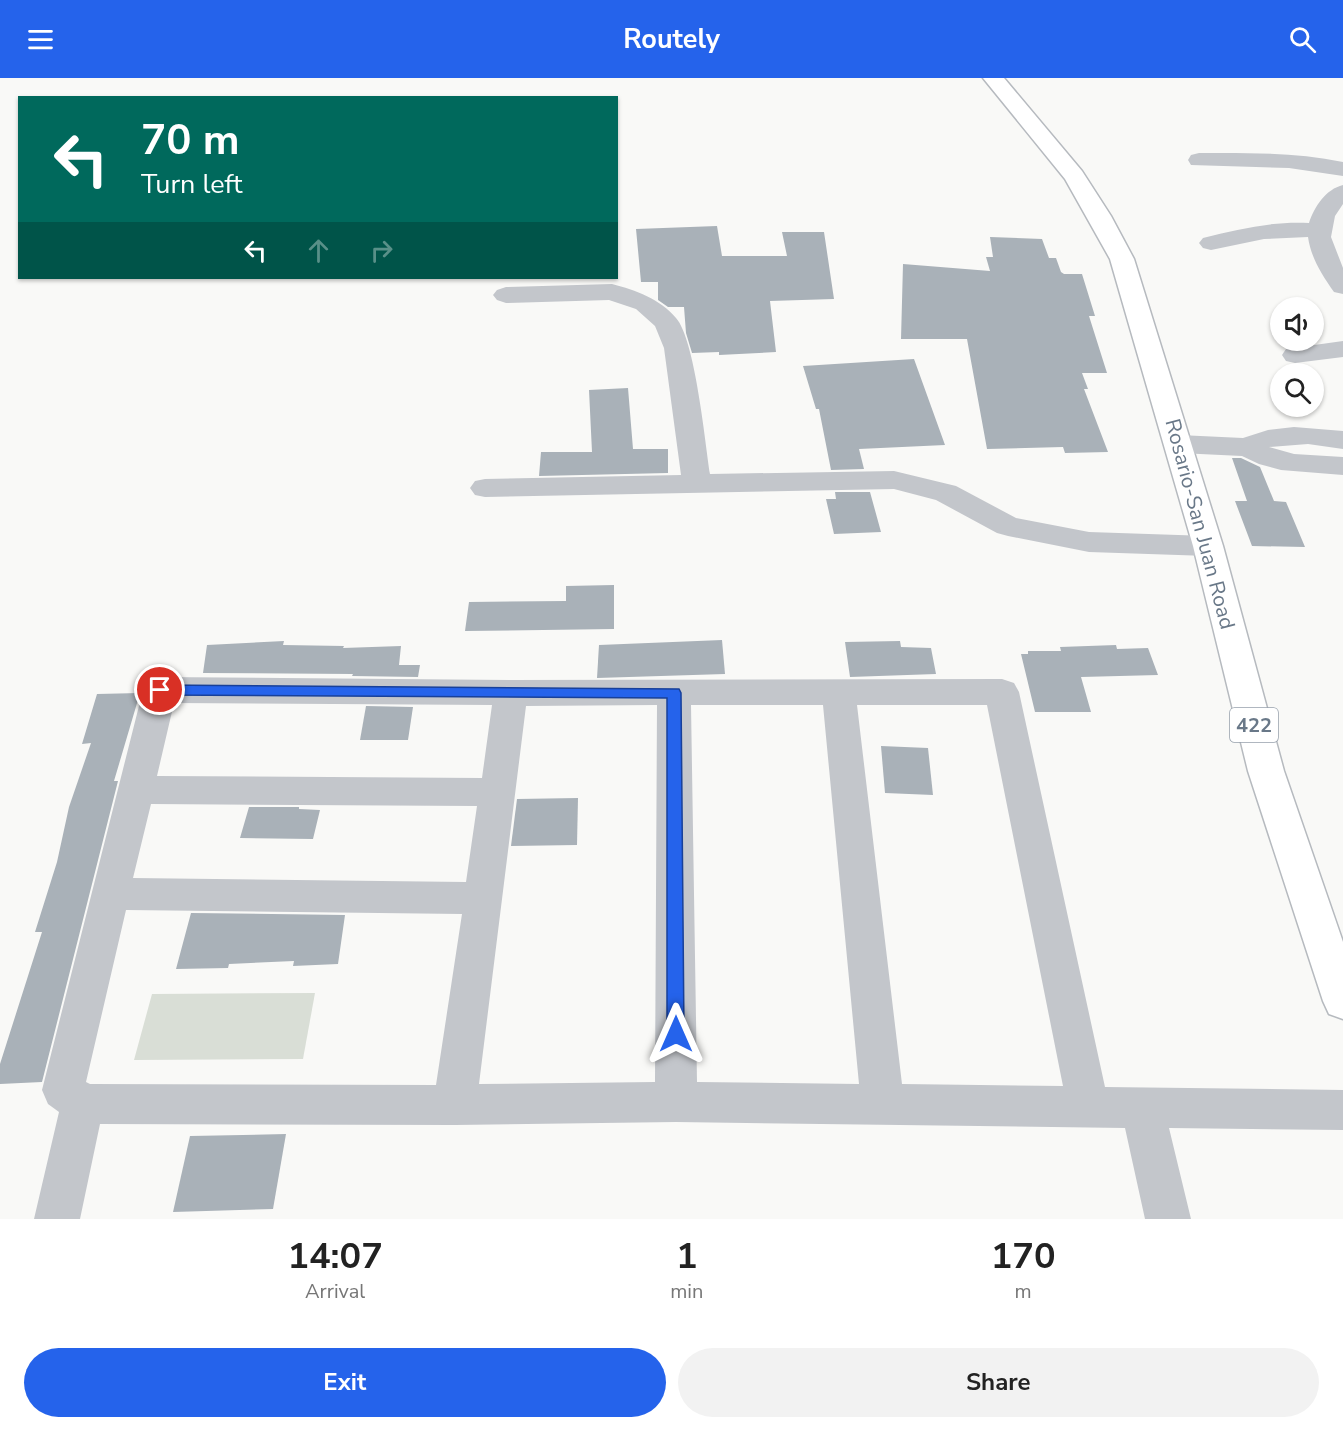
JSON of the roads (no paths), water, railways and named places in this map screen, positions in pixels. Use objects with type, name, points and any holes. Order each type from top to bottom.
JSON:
[{"type":"main road","name":"Rosario-San Juan Road","points":[[993,78],[1074,176],[1122,259],[1208,546],[1266,771],[1343,1001]]},
{"type":"street","points":[[1199,160],[1269,159],[1323,164],[1343,170]]},
{"type":"street","points":[[1343,192],[1325,211],[1318,231],[1319,244],[1326,261],[1343,287]]},
{"type":"street","points":[[1211,243],[1257,231],[1293,228],[1318,231]]},
{"type":"street","points":[[506,295],[612,292],[645,304],[667,323],[677,348],[697,485]]},
{"type":"street","points":[[1295,355],[1343,349]]},
{"type":"street","points":[[1248,447],[1256,441],[1279,437],[1315,436],[1343,440]]},
{"type":"street","points":[[1179,444],[1248,447],[1272,459],[1343,466]]},
{"type":"street","points":[[485,488],[894,480],[946,493],[1008,526],[1089,542],[1208,546]]},
{"type":"street","points":[[1088,1106],[1002,692],[511,693],[160,690],[63,1089],[82,1104],[455,1105],[676,1102],[1343,1110]]},
{"type":"street","points":[[839,692],[883,1106]]},
{"type":"street","points":[[455,1105],[511,693]]},
{"type":"street","points":[[674,693],[676,1102]]},
{"type":"street","points":[[135,790],[497,792]]},
{"type":"street","points":[[111,894],[483,898]]},
{"type":"street","points":[[57,1219],[82,1104]]},
{"type":"street","points":[[1142,1106],[1168,1219]]}]
